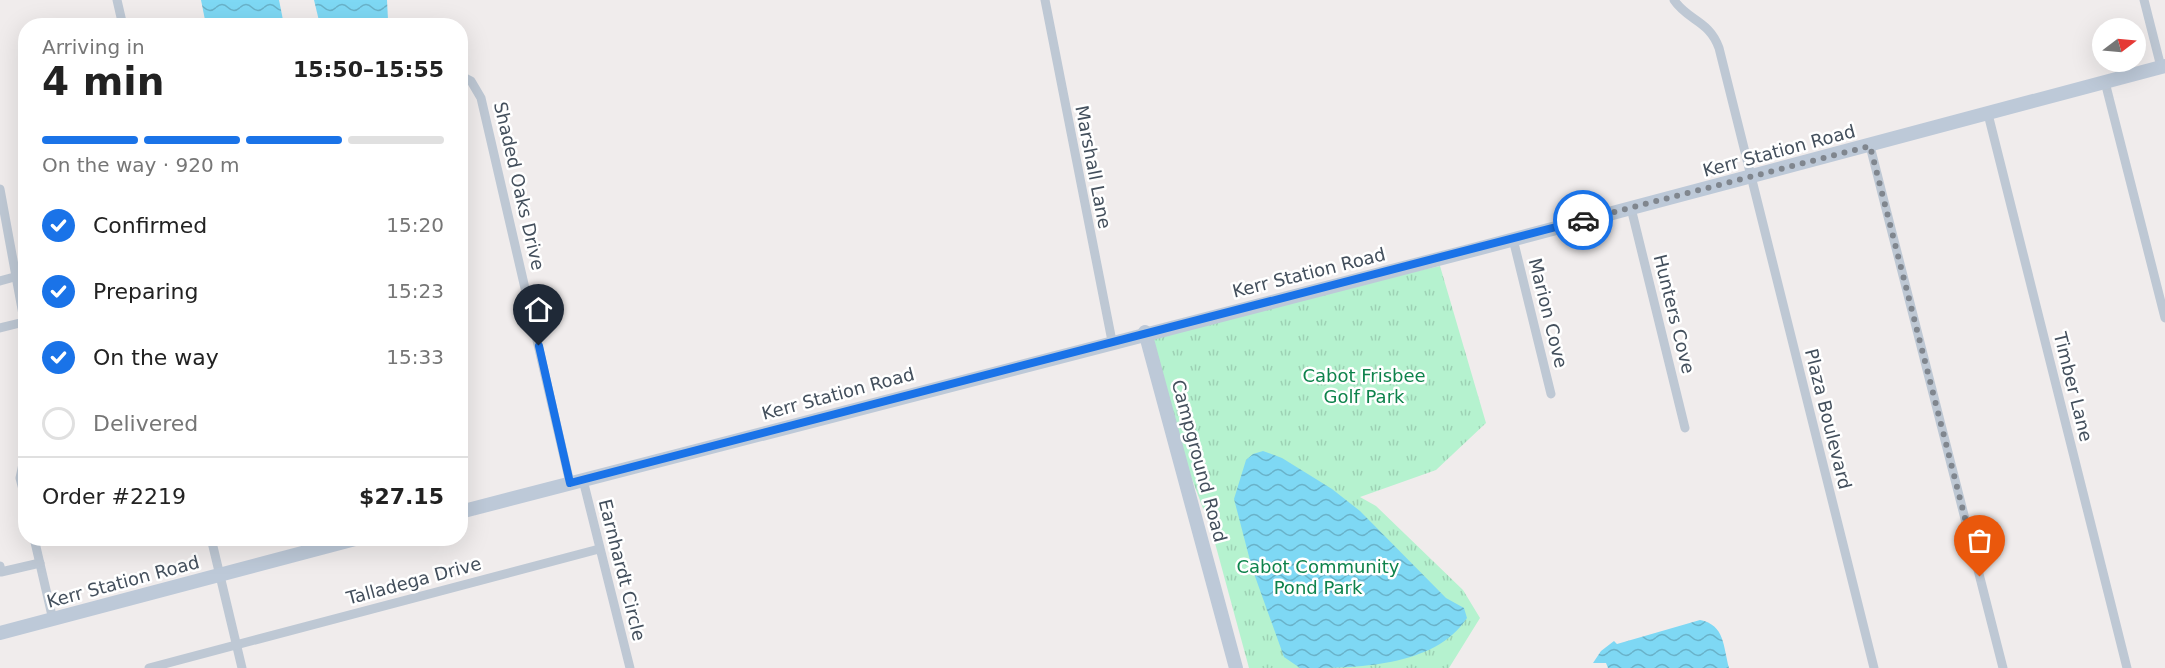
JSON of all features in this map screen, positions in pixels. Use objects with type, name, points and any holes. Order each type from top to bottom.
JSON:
[{"type":"street","points":[[117,0],[121,18]]},
{"type":"street","name":"Marshall Lane","points":[[1045,0],[1112,341]]},
{"type":"street","name":"Plaza Boulevard","points":[[1674,0],[1685,12],[1708,27],[1714,36],[1874,668]]},
{"type":"street","points":[[2144,0],[2163,67]]},
{"type":"street","name":"Kerr Station Road","points":[[468,510],[1145,332],[1870,146],[2163,67]]},
{"type":"street","name":"Shaded Oaks Drive","points":[[468,80],[482,98],[576,481]]},
{"type":"street","points":[[2105,82],[2165,318]]},
{"type":"street","name":"Timber Lane","points":[[1988,114],[2127,668]]},
{"type":"street","points":[[1870,146],[2002,668]]},
{"type":"street","points":[[0,189],[18,276],[0,281]]},
{"type":"street","name":"Hunters Cove","points":[[1631,208],[1685,428]]},
{"type":"street","name":"Marion Cove","points":[[1513,239],[1551,394]]},
{"type":"street","points":[[0,328],[18,327]]},
{"type":"street","name":"Campground Road","points":[[1145,332],[1236,668]]},
{"type":"street","name":"Earnhardt Circle","points":[[576,481],[599,549],[630,668]]},
{"type":"street","points":[[36,546],[53,620]]},
{"type":"street","points":[[213,546],[242,668]]},
{"type":"street","name":"Kerr Station Road","points":[[0,633],[329,546]]},
{"type":"street","name":"Talladega Drive","points":[[149,668],[599,549]]},
{"type":"street","points":[[0,566],[1,572],[40,563]]},
{"type":"green space","name":"Cabot Frisbee Golf Park","points":[[1440,266],[1486,423],[1436,470],[1360,497],[1376,506],[1463,590],[1480,618],[1449,668],[1249,668],[1212,532],[1170,421],[1145,332]]},
{"type":"water","points":[[201,0],[279,0],[283,18],[205,18]]},
{"type":"water","points":[[314,0],[387,0],[388,18],[318,18]]},
{"type":"water","name":"Cabot Community Pond Park","points":[[1263,451],[1282,458],[1332,489],[1360,511],[1446,598],[1464,608],[1467,618],[1453,635],[1435,647],[1392,662],[1345,667],[1300,668],[1284,657],[1252,568],[1234,499],[1246,460],[1253,454]]},
{"type":"water","points":[[1700,620],[1719,632],[1729,668],[1608,668],[1606,663],[1593,663],[1601,651],[1614,641],[1617,644]]},
{"type":"way so far","points":[[1583,220],[1870,146],[1980,577]]},
{"type":"route","points":[[539,346],[570,483],[1583,220]]}]
